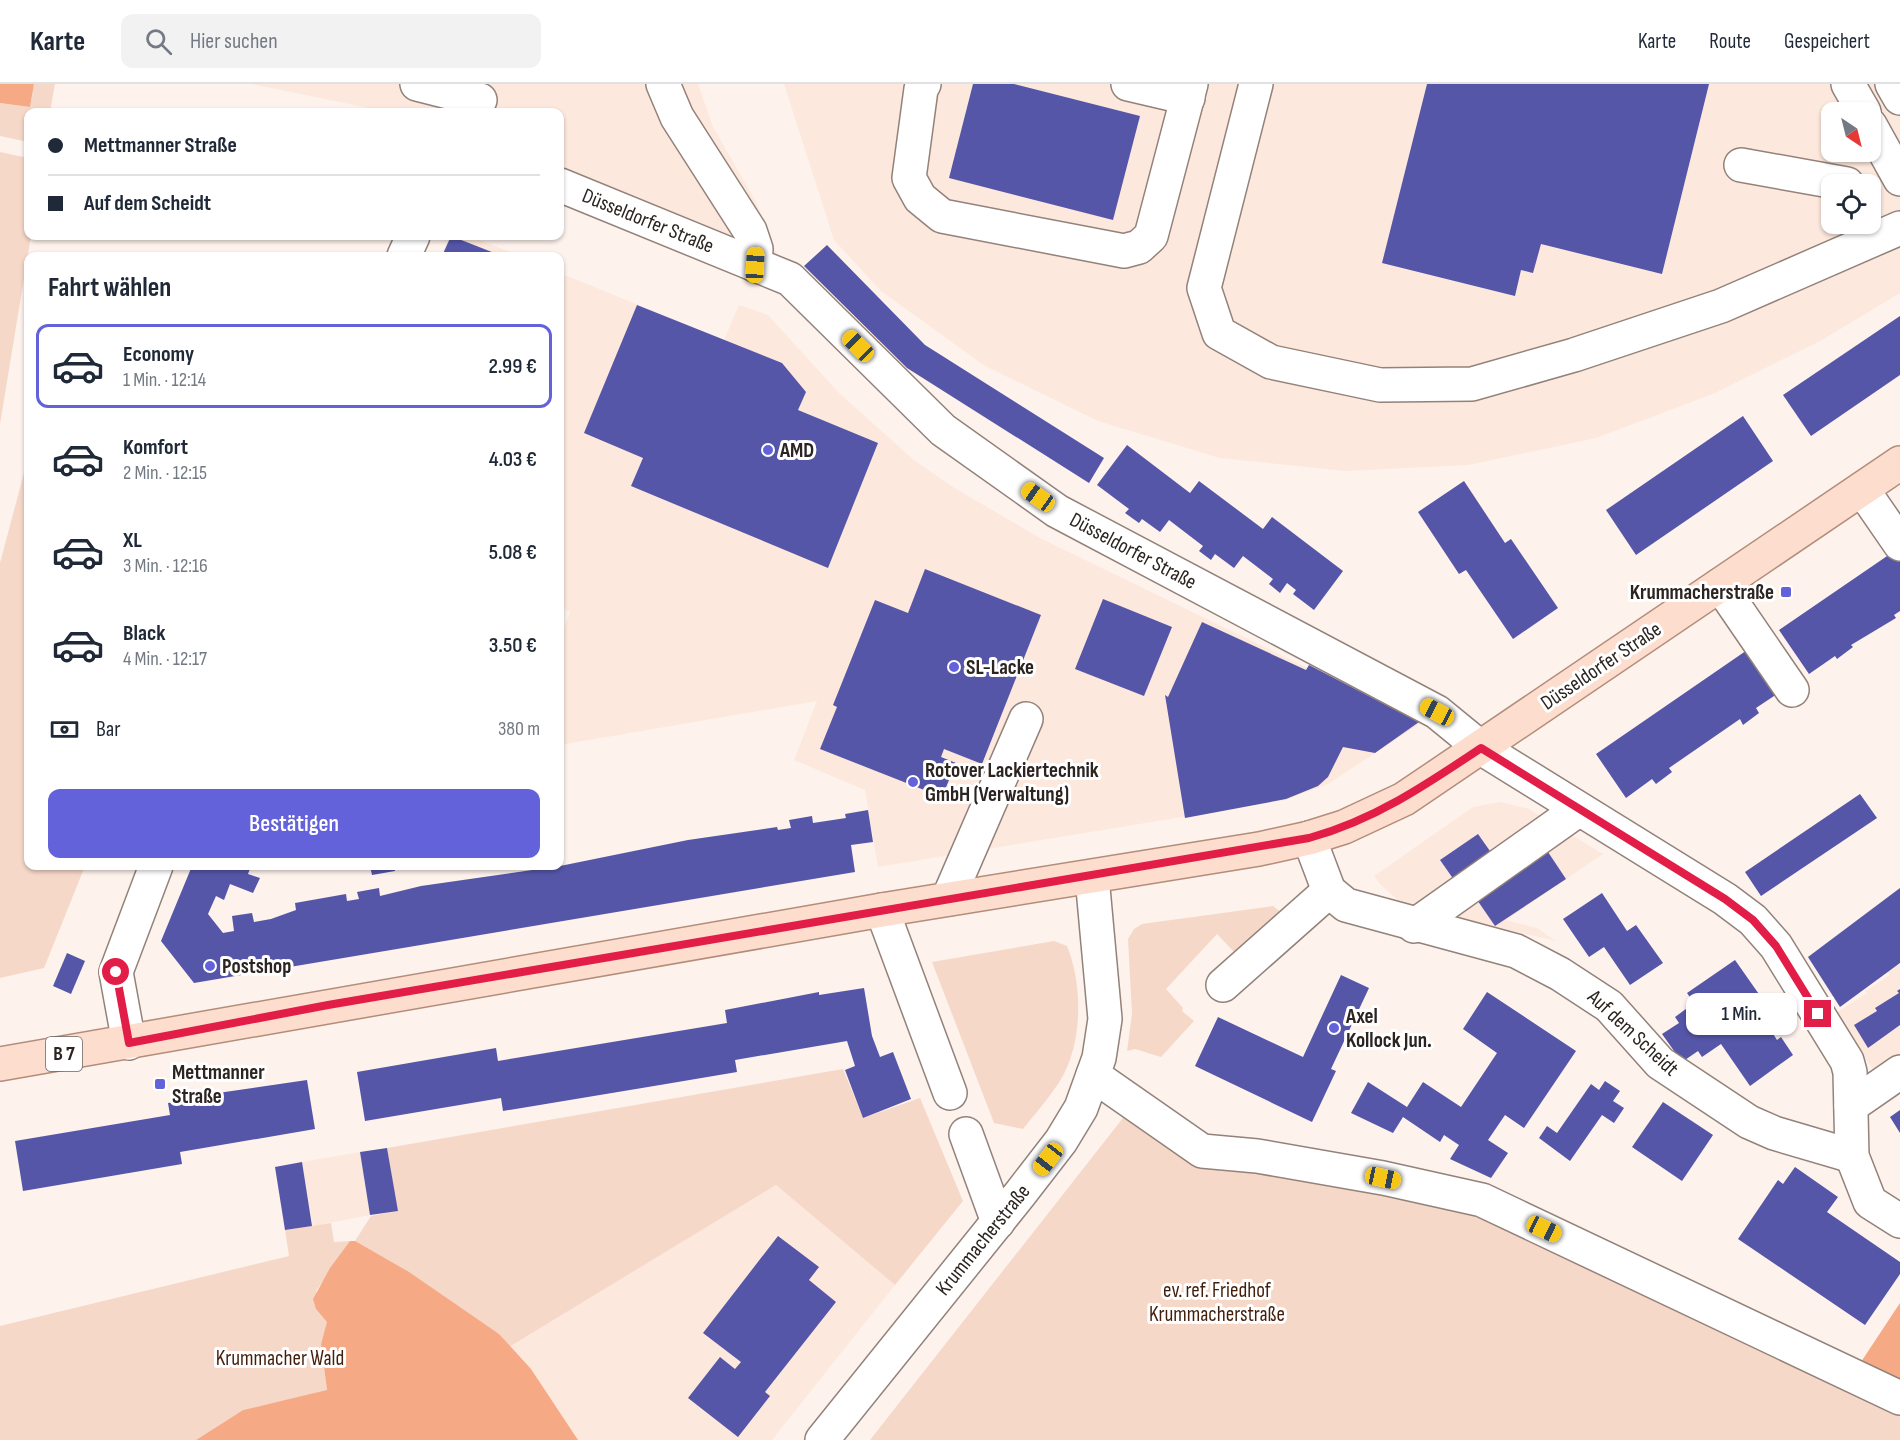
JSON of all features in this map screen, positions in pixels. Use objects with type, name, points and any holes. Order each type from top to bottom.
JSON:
[{"type":"main road","name":"Düsseldorfer Straße","points":[[0,1064],[882,910],[1092,877],[1309,838],[1344,827],[1391,806],[1481,748],[1900,463]]},
{"type":"street","points":[[417,84],[480,99]]},
{"type":"street","points":[[663,84],[677,117],[750,231],[756,249],[755,265]]},
{"type":"street","points":[[924,84],[921,89],[909,178],[920,198],[942,216],[1124,251],[1139,247],[1151,236],[1189,91],[1128,84]]},
{"type":"street","points":[[1256,84],[1204,288],[1218,333],[1271,362],[1380,385],[1472,384],[1574,355],[1721,306],[1900,228]]},
{"type":"street","points":[[1848,84],[1858,102]]},
{"type":"street","points":[[1892,84],[1900,98]]},
{"type":"street","points":[[1881,145],[1900,179],[1881,181]]},
{"type":"street","points":[[1741,165],[1821,179]]},
{"type":"street","name":"Düsseldorfer Straße","points":[[564,187],[790,279],[943,430],[1057,511],[1437,712],[1481,748]]},
{"type":"street","points":[[1862,489],[1900,543]]},
{"type":"street","points":[[1720,585],[1792,690]]},
{"type":"street","points":[[948,899],[1026,719]]},
{"type":"street","points":[[1481,748],[1725,899],[1753,920],[1776,946],[1847,1061],[1850,1072],[1852,1156],[1870,1202],[1900,1221]]},
{"type":"street","points":[[1414,926],[1578,810]]},
{"type":"street","points":[[1223,984],[1329,891],[1309,838]]},
{"type":"street","points":[[129,1043],[116,972],[154,870]]},
{"type":"street","name":"Krummacherstraße","points":[[822,1440],[998,1222],[1061,1141],[1081,1108],[1093,1076],[1105,1019],[1092,877]]},
{"type":"street","name":"Auf dem Scheidt","points":[[1329,891],[1346,905],[1414,926],[1503,946],[1529,957],[1609,1006],[1660,1063],[1749,1122],[1774,1133],[1852,1156]]},
{"type":"street","points":[[882,910],[950,1093]]},
{"type":"street","points":[[1851,1106],[1900,1072]]},
{"type":"street","points":[[1093,1076],[1202,1151],[1257,1156],[1383,1178],[1482,1200],[1900,1398]]},
{"type":"street","points":[[966,1134],[998,1222]]},
{"type":"shaded area","points":[[0,84],[34,84],[30,107],[0,103]]},
{"type":"shaded area","points":[[252,84],[698,84],[713,127],[756,202],[778,256],[624,199],[564,172],[564,108],[369,108]]},
{"type":"shaded area","points":[[784,84],[1900,84],[1900,293],[1822,340],[1715,393],[1596,438],[1468,465],[1346,471],[1220,458],[1098,421],[985,366],[881,291],[834,240]]},
{"type":"shaded area","points":[[448,240],[479,240],[510,252],[443,252]]},
{"type":"shaded area","points":[[564,275],[724,340],[739,305],[768,315],[839,393],[915,461],[956,489],[1042,539],[1421,723],[1328,784],[1285,800],[878,867],[865,790],[794,760],[817,701],[564,744],[564,628],[570,612],[564,609]]},
{"type":"shaded area","points":[[1501,802],[1529,809],[1603,854],[1506,920],[1537,928],[1556,941],[1459,918],[1398,900],[1374,876],[1473,807]]},
{"type":"shaded area","points":[[1900,964],[1900,1059],[1876,1074],[1836,1013],[1867,993],[1865,991],[1890,975],[1888,972]]},
{"type":"shaded area","points":[[360,1152],[370,1215],[313,1226],[302,1162]]},
{"type":"shaded area","points":[[776,1185],[895,1285],[772,1440],[578,1440],[531,1369],[509,1347]]},
{"type":"shaded area","points":[[350,1241],[355,1241],[409,1272],[499,1334],[531,1369],[578,1440],[196,1440],[243,1410],[327,1390],[321,1344],[327,1322],[316,1309],[313,1299],[330,1268]]},
{"type":"shaded area","points":[[1900,1303],[1900,1386],[1859,1365]]},
{"type":"green space","points":[[34,84],[55,84],[51,108],[24,108],[24,141],[0,136],[0,103],[30,107]]},
{"type":"green space","points":[[0,152],[24,157],[24,240],[30,240],[28,252],[24,252],[24,278],[0,424]]},
{"type":"green space","points":[[24,473],[24,870],[83,870],[44,968],[0,978],[0,563]]},
{"type":"green space","points":[[1273,906],[1282,913],[1235,953],[1217,934],[1166,989],[1183,1008],[1182,1011],[1194,1021],[1161,1057],[1135,1049],[1127,1051],[1132,1014],[1128,939],[1134,929],[1142,924]]},
{"type":"green space","points":[[1054,941],[1067,946],[1076,978],[1077,1032],[1068,1066],[1047,1100],[1023,1129],[994,1123],[932,962]]},
{"type":"green space","points":[[843,1069],[863,1118],[920,1098],[963,1201],[895,1285],[776,1185],[509,1347],[499,1334],[355,1241],[371,1216],[397,1211],[387,1148]]},
{"type":"green space","name":"ev. ref. Friedhof Krummacherstraße","points":[[1130,1109],[1164,1136],[1475,1208],[1900,1414],[1900,1440],[870,1440]]},
{"type":"green space","name":"Krummacher Wald","points":[[331,1223],[334,1242],[350,1241],[316,1291],[322,1316],[328,1322],[321,1344],[327,1391],[243,1410],[196,1440],[0,1440],[0,1326],[289,1256],[285,1230]]},
{"type":"building","points":[[973,84],[1014,84],[1140,116],[1113,220],[949,178]]},
{"type":"building","points":[[1427,84],[1709,84],[1662,274],[1541,244],[1533,273],[1521,270],[1515,296],[1382,263]]},
{"type":"building","points":[[449,240],[461,240],[492,252],[444,252]]},
{"type":"building","points":[[827,245],[925,345],[1104,458],[1089,483],[907,368],[804,266]]},
{"type":"building","name":"AMD","points":[[637,305],[782,363],[806,392],[798,410],[878,443],[828,568],[631,486],[643,458],[584,433]]},
{"type":"building","points":[[1900,316],[1900,375],[1811,436],[1783,395]]},
{"type":"building","points":[[1743,416],[1773,461],[1636,555],[1606,510]]},
{"type":"building","points":[[1127,445],[1190,493],[1199,481],[1263,529],[1272,517],[1343,571],[1314,610],[1293,594],[1296,590],[1287,583],[1280,593],[1269,584],[1273,579],[1243,556],[1234,568],[1215,554],[1211,560],[1199,551],[1203,546],[1169,520],[1160,532],[1142,519],[1139,523],[1125,513],[1129,509],[1097,485]]},
{"type":"building","points":[[1464,481],[1505,543],[1511,539],[1558,608],[1513,639],[1466,570],[1459,574],[1418,512]]},
{"type":"building","points":[[1893,552],[1900,562],[1900,611],[1894,615],[1896,618],[1851,645],[1853,647],[1837,659],[1835,656],[1809,674],[1779,630]]},
{"type":"building","name":"SL-Lacke","points":[[925,569],[1041,615],[982,764],[944,749],[941,757],[956,763],[942,797],[820,749],[837,707],[833,705],[875,600],[908,613]]},
{"type":"building","points":[[1103,599],[1172,627],[1144,696],[1075,669]]},
{"type":"building","points":[[1202,622],[1306,670],[1309,665],[1419,722],[1375,753],[1343,747],[1328,777],[1318,786],[1286,799],[1185,818],[1165,695],[1168,697]]},
{"type":"building","points":[[1753,646],[1783,690],[1756,708],[1759,713],[1743,725],[1740,719],[1669,768],[1672,772],[1656,784],[1652,779],[1626,798],[1596,754]]},
{"type":"building","points":[[1860,794],[1877,818],[1761,896],[1745,872]]},
{"type":"building","points":[[868,810],[873,842],[851,845],[855,872],[194,983],[161,941],[190,870],[250,870],[248,874],[260,878],[253,893],[230,884],[224,900],[216,896],[208,914],[223,933],[234,931],[232,916],[252,913],[254,922],[271,919],[296,910],[295,903],[346,894],[347,901],[359,899],[357,892],[379,888],[380,896],[421,886],[532,870],[564,870],[564,865],[688,840],[777,827],[778,830],[791,828],[789,820],[812,816],[813,823],[846,818],[845,814]]},
{"type":"building","points":[[1478,834],[1497,861],[1459,887],[1440,860]]},
{"type":"building","points":[[1544,846],[1566,879],[1495,926],[1473,894]]},
{"type":"building","points":[[371,870],[395,871],[372,875]]},
{"type":"building","points":[[1900,888],[1900,963],[1840,1007],[1808,957]]},
{"type":"building","points":[[1602,893],[1627,931],[1636,925],[1663,963],[1630,985],[1604,947],[1589,957],[1563,919]]},
{"type":"building","points":[[67,953],[85,961],[71,994],[53,986]]},
{"type":"building","points":[[1735,960],[1775,1017],[1766,1023],[1777,1040],[1781,1037],[1793,1055],[1750,1086],[1721,1044],[1702,1057],[1698,1051],[1682,1062],[1662,1034],[1679,1023],[1675,1017],[1694,1003],[1687,993]]},
{"type":"building","points":[[1341,975],[1369,988],[1331,1069],[1336,1071],[1312,1122],[1195,1066],[1218,1017],[1303,1057]]},
{"type":"building","points":[[864,988],[872,1036],[880,1057],[893,1052],[911,1099],[863,1118],[845,1070],[855,1066],[847,1041],[735,1060],[737,1072],[660,1085],[503,1111],[501,1098],[365,1121],[357,1072],[496,1048],[498,1061],[727,1023],[725,1010],[819,992],[819,995]]},
{"type":"building","points":[[1900,989],[1900,1025],[1868,1048],[1854,1025],[1877,1011],[1875,1008],[1899,993],[1897,991]]},
{"type":"building","points":[[1487,992],[1576,1051],[1524,1128],[1505,1115],[1488,1140],[1508,1153],[1491,1178],[1450,1159],[1459,1145],[1444,1135],[1440,1142],[1403,1117],[1393,1133],[1351,1113],[1368,1082],[1407,1107],[1423,1082],[1461,1107],[1497,1053],[1463,1029]]},
{"type":"building","points":[[307,1080],[315,1129],[180,1152],[182,1164],[23,1191],[15,1141],[170,1115],[168,1103],[212,1096],[211,1094]]},
{"type":"building","points":[[1605,1081],[1620,1091],[1613,1101],[1624,1108],[1614,1123],[1602,1115],[1570,1161],[1539,1138],[1547,1126],[1557,1133],[1591,1084],[1599,1090]]},
{"type":"building","points":[[1663,1102],[1713,1135],[1682,1181],[1632,1147]]},
{"type":"building","points":[[1900,1110],[1900,1133],[1890,1117]]},
{"type":"building","points":[[387,1148],[398,1211],[370,1215],[360,1152]]},
{"type":"building","points":[[302,1162],[312,1226],[285,1230],[275,1167]]},
{"type":"building","points":[[1795,1167],[1838,1197],[1827,1212],[1900,1262],[1900,1274],[1865,1325],[1738,1239],[1778,1180],[1783,1184]]},
{"type":"building","points":[[778,1236],[819,1267],[809,1280],[836,1302],[765,1392],[770,1396],[738,1437],[688,1398],[720,1357],[735,1369],[741,1362],[703,1333]]},
{"type":"place","name":"AMD","points":[[768,450]]},
{"type":"place","name":"Krummacherstraße","points":[[1786,592]]},
{"type":"place","name":"SL-Lacke","points":[[954,667]]},
{"type":"place","name":"Rotover Lackiertechnik GmbH (Verwaltung)","points":[[913,782]]},
{"type":"place","name":"Postshop","points":[[210,966]]},
{"type":"place","name":"Axel Kollock Jun.","points":[[1334,1028]]},
{"type":"place","name":"Mettmanner Straße","points":[[160,1084]]},
{"type":"route","points":[[116,972],[129,1043],[328,1005],[1259,849],[1309,838],[1366,819],[1404,800],[1481,748],[1725,899],[1753,920],[1776,946],[1818,1014]]}]
